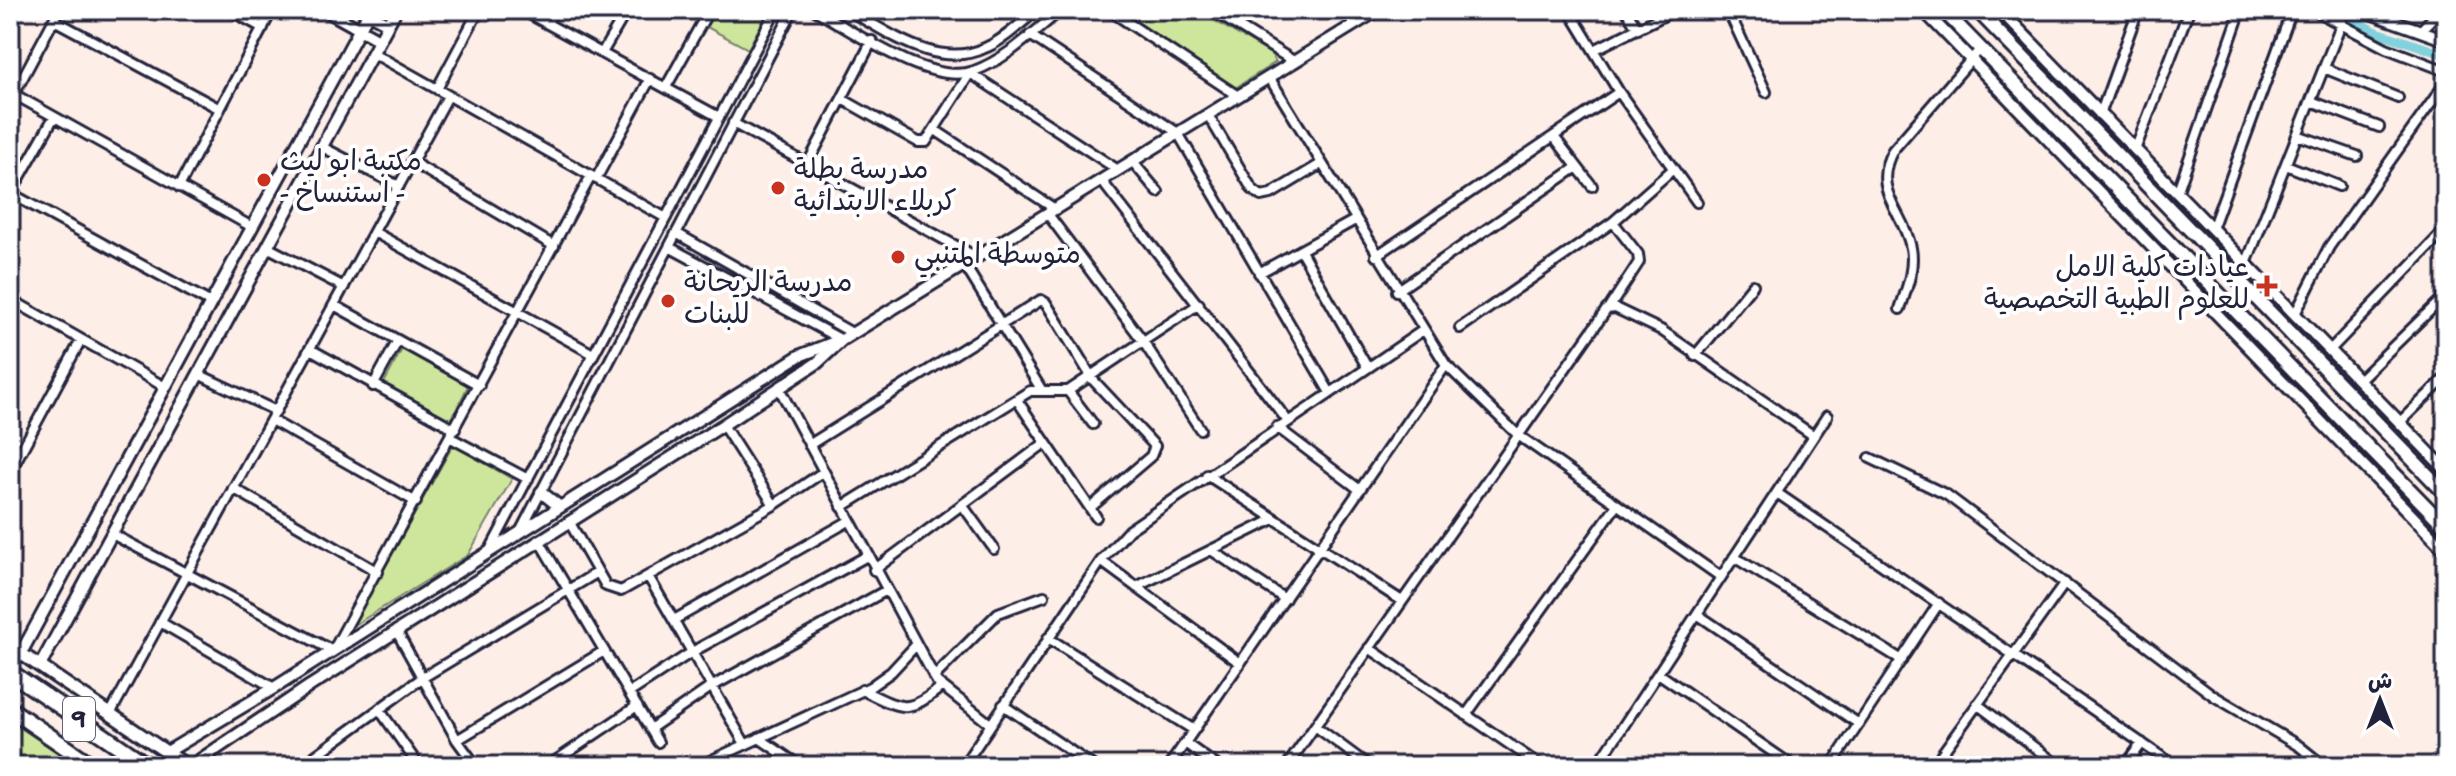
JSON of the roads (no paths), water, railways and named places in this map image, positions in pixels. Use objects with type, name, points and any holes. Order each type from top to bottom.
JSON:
[{"type":"highway","name":"9","points":[[10,672],[148,766]]},
{"type":"highway","name":"9","points":[[10,709],[93,766]]},
{"type":"main road","points":[[1943,10],[2446,527]]},
{"type":"main road","points":[[1977,10],[2446,494]]},
{"type":"main road","points":[[2300,377],[2314,371],[2317,360]]},
{"type":"main road","points":[[2333,411],[2340,398],[2351,395]]},
{"type":"main road","points":[[15,650],[189,766]]},
{"type":"main road","points":[[10,760],[18,766]]},
{"type":"street","points":[[59,10],[12,93],[252,227]]},
{"type":"street","points":[[230,10],[263,28]]},
{"type":"street","points":[[179,187],[272,10]]},
{"type":"street","points":[[325,10],[379,40]]},
{"type":"street","points":[[40,666],[396,10]]},
{"type":"street","points":[[437,89],[479,10]]},
{"type":"street","points":[[522,10],[719,117]]},
{"type":"street","points":[[547,23],[554,10]]},
{"type":"street","points":[[602,53],[627,10]]},
{"type":"street","points":[[666,87],[709,10]]},
{"type":"street","points":[[489,552],[776,10]]},
{"type":"street","points":[[519,533],[793,10]]},
{"type":"street","points":[[815,10],[939,72],[970,73],[1118,170]]},
{"type":"street","points":[[846,27],[851,12],[926,51],[951,55],[988,47],[1037,10]]},
{"type":"street","points":[[842,99],[918,142],[926,142],[970,73],[1030,35],[1061,10]]},
{"type":"street","points":[[1109,10],[1238,96]]},
{"type":"street","points":[[1212,10],[1295,62]]},
{"type":"street","points":[[1237,25],[1245,10]]},
{"type":"street","points":[[1353,10],[1360,21]]},
{"type":"street","points":[[189,766],[723,425],[817,363],[852,333],[1378,10]]},
{"type":"street","points":[[1569,10],[1619,92],[1697,202]]},
{"type":"street","points":[[1626,10],[1638,29]]},
{"type":"street","points":[[1594,50],[1675,10]]},
{"type":"street","points":[[1728,10],[1766,92]]},
{"type":"street","points":[[1923,10],[2446,551]]},
{"type":"street","points":[[2000,10],[2446,470]]},
{"type":"street","points":[[2100,115],[2138,10]]},
{"type":"street","points":[[2135,150],[2189,10]]},
{"type":"street","points":[[2177,193],[2241,10]]},
{"type":"street","points":[[2212,229],[2292,10]]},
{"type":"street","points":[[2314,10],[2342,22],[2386,48],[2446,71]]},
{"type":"street","points":[[2362,10],[2446,40]]},
{"type":"street","points":[[2420,31],[2440,10]]},
{"type":"street","points":[[15,650],[165,387],[367,11],[388,24]]},
{"type":"street","points":[[54,20],[220,109]]},
{"type":"street","points":[[2246,264],[2342,22]]},
{"type":"street","points":[[1030,35],[1178,133],[1329,391]]},
{"type":"street","points":[[807,165],[872,41]]},
{"type":"street","points":[[1900,309],[1912,254],[1905,231],[1885,193],[1886,163],[1893,150],[1981,48]]},
{"type":"street","points":[[373,53],[666,218]]},
{"type":"street","points":[[2324,68],[2398,98]]},
{"type":"street","points":[[1269,77],[1397,291],[1446,365],[1518,435],[1721,577]]},
{"type":"street","points":[[333,651],[554,246],[650,79]]},
{"type":"street","points":[[2295,314],[2329,247],[2446,82]]},
{"type":"street","points":[[1376,256],[1619,92]]},
{"type":"street","points":[[110,714],[448,96]]},
{"type":"street","points":[[2311,101],[2379,127]]},
{"type":"street","points":[[1208,115],[1252,189],[1261,196],[1271,194],[1321,164]]},
{"type":"street","points":[[54,117],[11,193],[211,303]]},
{"type":"street","points":[[733,123],[976,257]]},
{"type":"street","points":[[935,130],[1051,211],[1143,341],[1200,429]]},
{"type":"street","points":[[2297,135],[2357,156]]},
{"type":"street","points":[[1555,138],[1592,186]]},
{"type":"street","points":[[322,147],[399,186]]},
{"type":"street","points":[[1132,161],[1158,192]]},
{"type":"street","points":[[412,162],[554,246]]},
{"type":"street","points":[[2286,165],[2339,186]]},
{"type":"street","points":[[1397,291],[1577,167]]},
{"type":"street","points":[[1460,328],[1613,222],[1672,170]]},
{"type":"street","points":[[1101,180],[1287,420]]},
{"type":"street","points":[[1259,273],[1355,220]]},
{"type":"street","points":[[1287,766],[1609,308],[1639,259],[1613,222]]},
{"type":"street","points":[[2330,350],[2446,229]]},
{"type":"street","points":[[374,232],[593,354]]},
{"type":"street","points":[[676,233],[852,333]]},
{"type":"street","points":[[267,247],[344,287]]},
{"type":"street","points":[[669,247],[842,340]]},
{"type":"street","points":[[1301,251],[1367,367]]},
{"type":"street","points":[[964,264],[1041,389]]},
{"type":"street","points":[[1695,356],[1753,285]]},
{"type":"street","points":[[2359,380],[2446,295]]},
{"type":"street","points":[[10,299],[165,387]]},
{"type":"street","points":[[809,445],[1000,322],[1035,301],[1044,301],[1090,376],[1153,442],[1155,450],[1090,508]]},
{"type":"street","points":[[842,507],[1017,400],[1041,389],[1068,391],[1199,304]]},
{"type":"street","points":[[334,305],[479,385]]},
{"type":"street","points":[[1609,308],[1661,330],[1814,436]]},
{"type":"street","points":[[963,766],[1101,561],[1129,530],[1329,391],[1422,331]]},
{"type":"street","points":[[10,472],[81,340]]},
{"type":"street","points":[[167,752],[274,688],[799,356],[842,340]]},
{"type":"street","points":[[373,386],[397,342]]},
{"type":"street","points":[[310,349],[528,479]]},
{"type":"street","points":[[1169,766],[1446,365]]},
{"type":"street","points":[[198,374],[276,411]]},
{"type":"street","points":[[2400,422],[2446,377]]},
{"type":"street","points":[[779,388],[885,591],[934,677],[941,687],[990,724]]},
{"type":"street","points":[[1068,391],[1093,424]]},
{"type":"street","points":[[1017,400],[1096,517]]},
{"type":"street","points":[[1597,766],[1827,416]]},
{"type":"street","points":[[271,420],[416,502]]},
{"type":"street","points":[[723,425],[774,505]]},
{"type":"street","points":[[1277,427],[1360,490]]},
{"type":"street","points":[[874,570],[1045,443]]},
{"type":"street","points":[[1870,458],[1947,495],[2227,705],[2299,746],[2324,766]]},
{"type":"street","points":[[570,523],[612,591],[621,591],[774,505],[823,472]]},
{"type":"street","points":[[1207,475],[1402,601]]},
{"type":"street","points":[[233,488],[378,572]]},
{"type":"street","points":[[541,492],[560,507]]},
{"type":"street","points":[[1777,493],[2175,766]]},
{"type":"street","points":[[517,499],[534,506]]},
{"type":"street","points":[[963,506],[994,549]]},
{"type":"street","points":[[1466,715],[1616,506]]},
{"type":"street","points":[[1136,587],[1274,519]]},
{"type":"street","points":[[674,620],[718,598],[799,546],[849,521]]},
{"type":"street","points":[[112,534],[333,651]]},
{"type":"street","points":[[540,542],[658,742]]},
{"type":"street","points":[[1211,550],[1285,599]]},
{"type":"street","points":[[629,693],[692,652],[867,556]]},
{"type":"street","points":[[1734,557],[1902,660]]},
{"type":"street","points":[[1101,561],[1240,663]]},
{"type":"street","points":[[315,756],[422,678],[598,572]]},
{"type":"street","points":[[648,576],[745,744]]},
{"type":"street","points":[[1933,766],[2065,583]]},
{"type":"street","points":[[650,729],[711,687],[885,591]]},
{"type":"street","points":[[934,677],[991,618],[1044,596]]},
{"type":"street","points":[[1831,766],[1939,603]]},
{"type":"street","points":[[1697,614],[1859,724]]},
{"type":"street","points":[[160,622],[274,688]]},
{"type":"street","points":[[397,632],[457,740],[476,766]]},
{"type":"street","points":[[1048,638],[1194,730]]},
{"type":"street","points":[[699,766],[862,690],[884,677],[916,645]]},
{"type":"street","points":[[1369,648],[1541,766]]},
{"type":"street","points":[[457,740],[604,651]]},
{"type":"street","points":[[1658,673],[1793,766]]},
{"type":"street","points":[[862,690],[909,708],[918,706],[941,687]]},
{"type":"street","points":[[1977,704],[2059,766]]},
{"type":"street","points":[[1003,705],[1093,766]]},
{"type":"street","points":[[548,766],[637,706]]},
{"type":"street","points":[[379,709],[418,766]]},
{"type":"street","points":[[1315,726],[1369,766]]},
{"type":"street","points":[[759,738],[800,766]]},
{"type":"street","points":[[1185,743],[1217,766]]},
{"type":"street","points":[[2125,766],[2142,743]]},
{"type":"waterway","points":[[2332,10],[2377,32],[2446,55]]},
{"type":"place","name":"مكتبة ابو ليث - استنساخ -","points":[[264,180]]},
{"type":"place","name":"مدرسة بطلة كربلاء الابتدائية","points":[[778,188]]},
{"type":"place","name":"متوسطة المتنبي","points":[[898,257]]},
{"type":"place","name":"عيادات كلية الامل للعلوم الطبية التخصصية","points":[[2267,286]]},
{"type":"place","name":"مدرسة الريحانة للبنات","points":[[668,301]]}]
